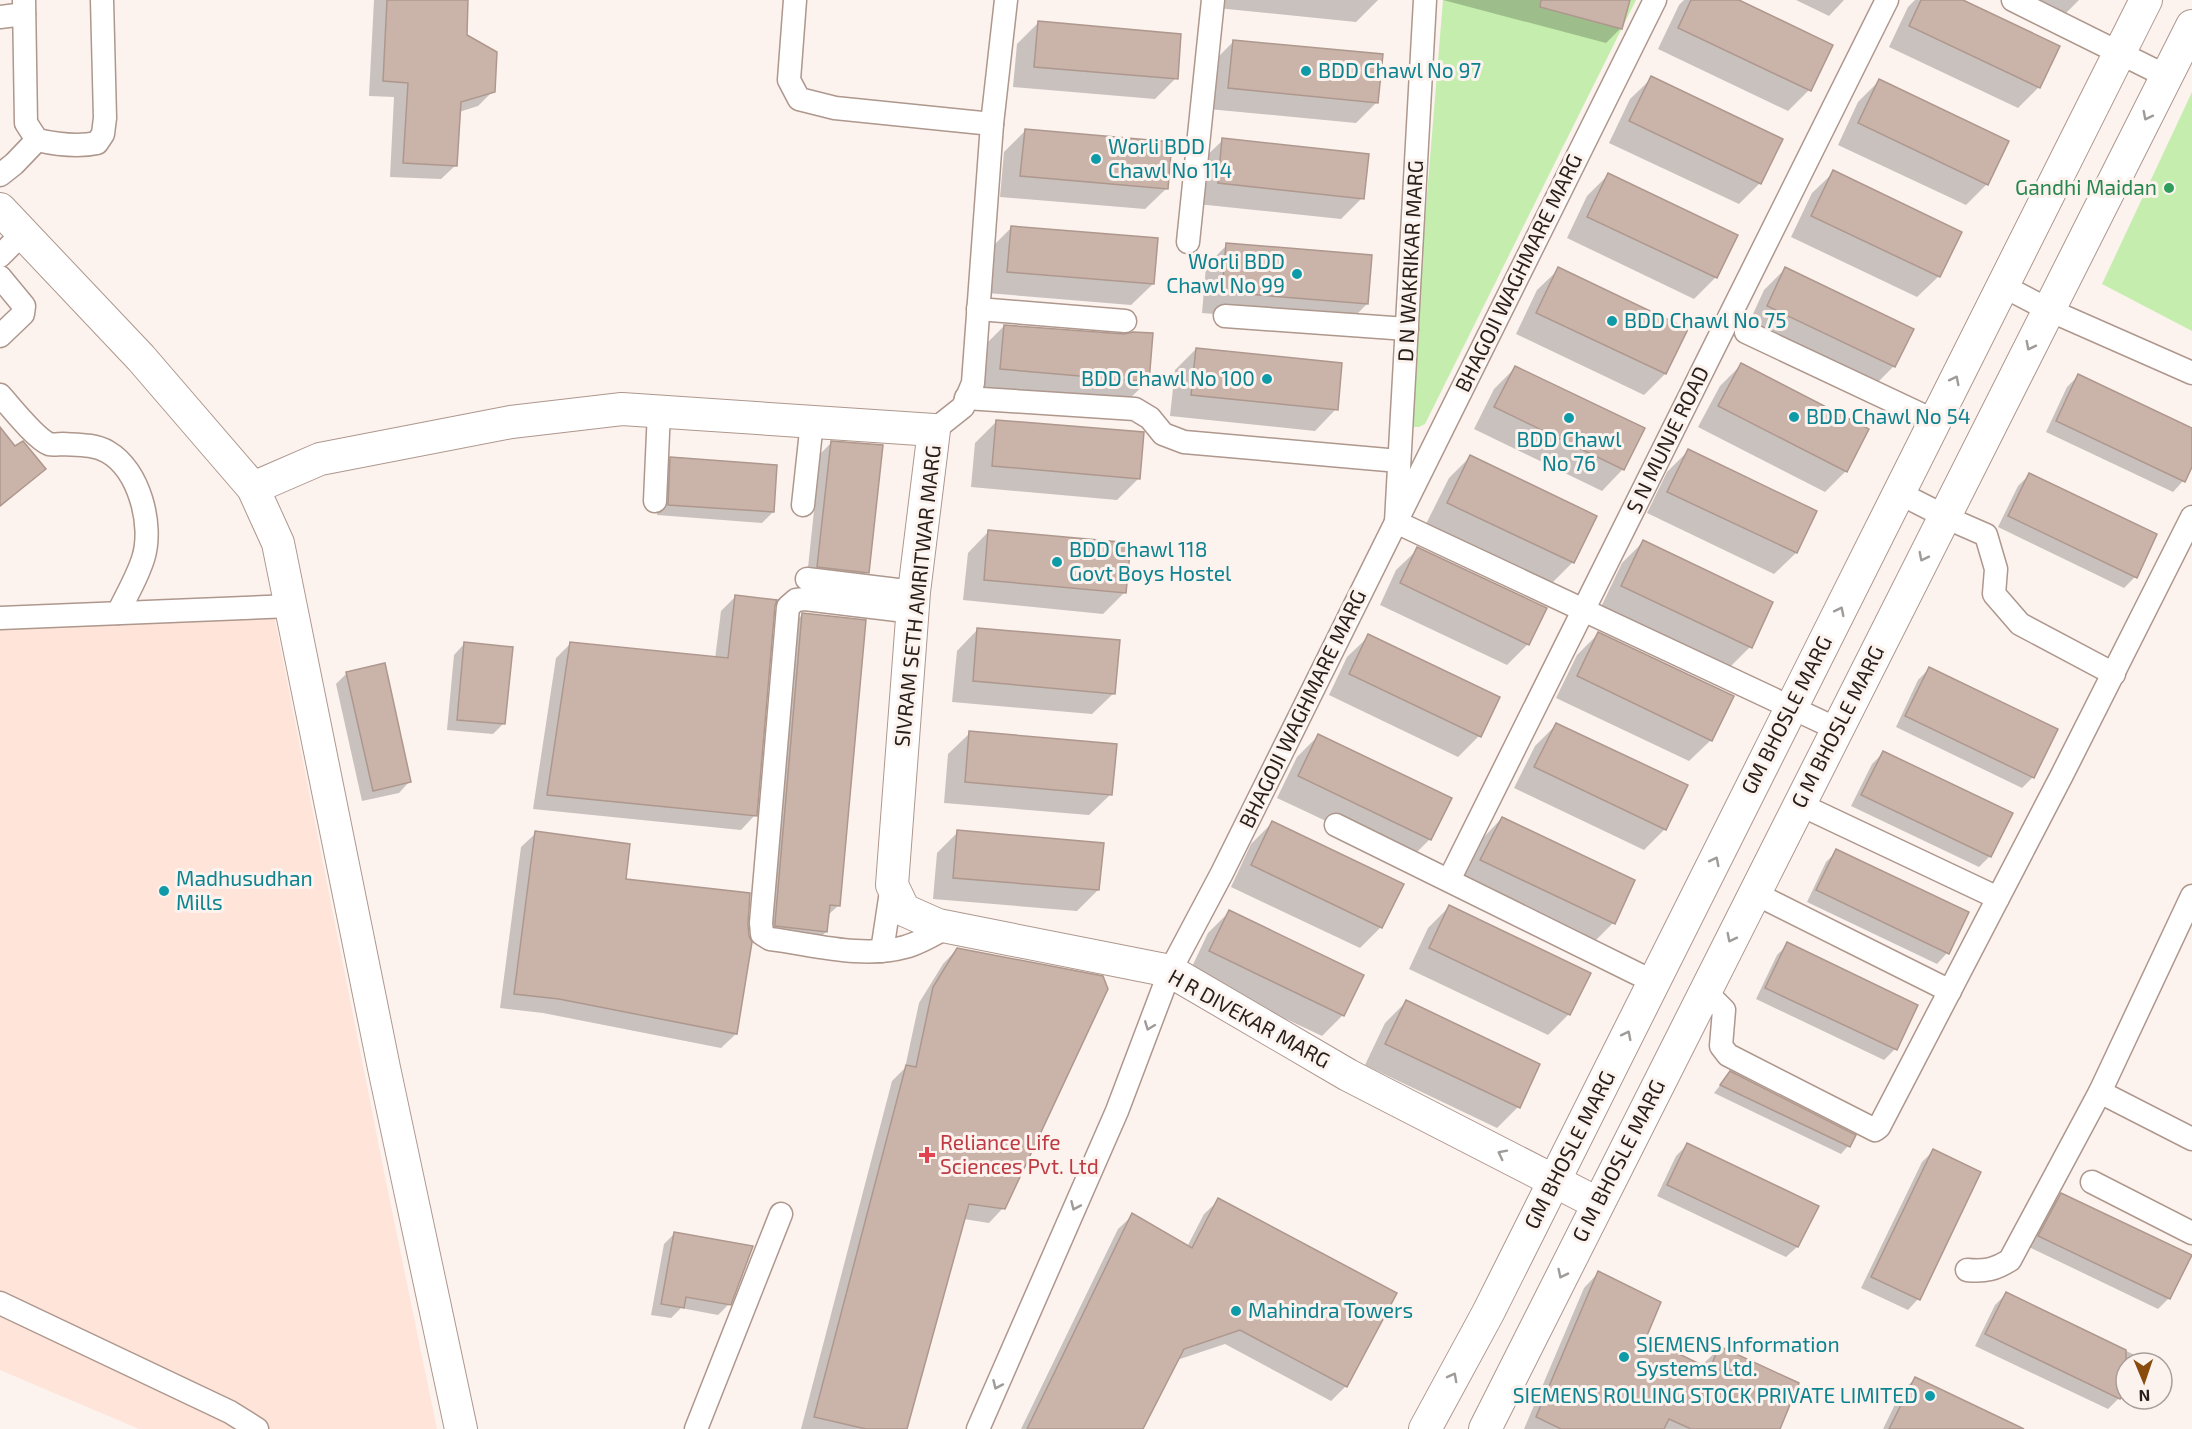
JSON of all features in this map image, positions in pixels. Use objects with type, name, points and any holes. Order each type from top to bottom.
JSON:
[{"type":"street","points":[[10,11],[26,123],[37,140],[89,145],[97,143],[103,134],[105,118],[102,0]]},
{"type":"street","points":[[795,0],[789,80],[799,99],[835,108],[992,124]]},
{"type":"street","name":"SIVRAM SETH AMRITWAR MARG","points":[[892,885],[906,601],[934,430],[963,407],[972,383],[992,124],[1006,0]]},
{"type":"street","points":[[1188,242],[1213,0]]},
{"type":"street","name":"D N WAKRIKAR MARG","points":[[1396,522],[1425,0]]},
{"type":"street","name":"BHAGOJI WAGHMARE MARG","points":[[978,1429],[1117,1111],[1170,971],[1222,873],[1655,0]]},
{"type":"street","name":"S N MUNJE ROAD","points":[[1449,880],[1887,0]]},
{"type":"street","points":[[2013,0],[2166,76]]},
{"type":"street","name":"GM BHOSLE MARG","points":[[1425,1429],[1488,1313],[2146,0]]},
{"type":"street","name":"G M BHOSLE MARG","points":[[1485,1429],[2192,26]]},
{"type":"street","points":[[0,175],[37,140]]},
{"type":"street","points":[[0,209],[141,358],[253,488],[278,543],[384,1068],[461,1429]]},
{"type":"street","points":[[0,256],[23,233]]},
{"type":"street","points":[[0,277],[24,306],[23,314],[0,336]]},
{"type":"street","points":[[2003,286],[2049,310],[2192,373]]},
{"type":"street","points":[[978,309],[1125,321]]},
{"type":"street","points":[[1225,316],[1407,329]]},
{"type":"street","points":[[1746,332],[1935,421]]},
{"type":"street","points":[[0,395],[39,437],[50,444],[92,445],[108,452],[124,466],[136,484],[143,506],[146,528],[144,557],[118,613]]},
{"type":"street","points":[[966,398],[1135,409],[1150,418],[1162,434],[1184,442],[1400,461]]},
{"type":"street","points":[[253,488],[320,459],[511,422],[622,409],[934,430]]},
{"type":"street","points":[[655,501],[659,411]]},
{"type":"street","points":[[803,505],[812,422]]},
{"type":"street","points":[[1899,493],[1986,535],[1996,569],[1994,594],[2020,624],[2114,674]]},
{"type":"street","points":[[1703,994],[1713,999],[1724,1010],[1721,1046],[1728,1055],[1875,1130],[1879,1127],[2114,674],[2192,517]]},
{"type":"street","points":[[1396,522],[1837,729]]},
{"type":"street","points":[[807,579],[906,601]]},
{"type":"street","points":[[906,601],[806,599],[796,600],[788,607],[761,923],[762,934],[770,939],[849,950],[882,951],[905,947],[926,939],[947,927]]},
{"type":"street","points":[[0,618],[291,606]]},
{"type":"street","points":[[1799,804],[1998,898]]},
{"type":"street","points":[[1336,825],[1654,982]]},
{"type":"street","points":[[882,951],[892,885]]},
{"type":"street","name":"H R DIVEKAR MARG","points":[[892,885],[904,910],[938,926],[1170,971],[1348,1075],[1597,1203]]},
{"type":"street","points":[[1754,893],[1950,992]]},
{"type":"street","points":[[1967,1270],[1984,1272],[2000,1267],[2010,1260],[2100,1092],[2192,896]]},
{"type":"street","points":[[2100,1092],[2192,1139]]},
{"type":"street","points":[[2092,1182],[2192,1233]]},
{"type":"street","points":[[696,1429],[781,1214]]},
{"type":"street","points":[[0,1303],[231,1412],[257,1429]]},
{"type":"shaded area","name":"Madhusudhan Mills","points":[[271,600],[437,1429],[139,1429],[0,1370],[0,611]]},
{"type":"green space","points":[[1443,0],[1636,0],[1425,424],[1413,427],[1409,415]]},
{"type":"green space","name":"Gandhi Maidan","points":[[2192,92],[2192,331],[2102,284]]},
{"type":"building","points":[[387,0],[468,0],[467,35],[497,52],[495,92],[461,102],[457,166],[403,163],[408,83],[383,81]]},
{"type":"building","points":[[1541,0],[1630,0],[1622,29],[1540,7]]},
{"type":"building","points":[[1691,0],[1739,0],[1833,45],[1811,91],[1678,28]]},
{"type":"building","points":[[1921,0],[1963,0],[2060,46],[2040,88],[1909,26]]},
{"type":"building","points":[[1038,21],[1181,34],[1178,79],[1034,67]]},
{"type":"building","name":"BDD Chawl No 97","points":[[1233,40],[1383,54],[1378,103],[1228,88]]},
{"type":"building","points":[[1651,76],[1783,139],[1761,184],[1629,121]]},
{"type":"building","points":[[1879,79],[2009,141],[1988,185],[1858,123]]},
{"type":"building","name":"Worli BDD Chawl No 114","points":[[1025,129],[1172,142],[1168,189],[1020,176]]},
{"type":"building","points":[[1222,138],[1369,154],[1364,199],[1218,183]]},
{"type":"building","points":[[1833,170],[1962,232],[1940,277],[1811,216]]},
{"type":"building","points":[[1608,173],[1738,235],[1717,278],[1587,217]]},
{"type":"building","points":[[1011,226],[1158,238],[1154,284],[1007,272]]},
{"type":"building","name":"Worli BDD Chawl No 99","points":[[1226,243],[1372,255],[1368,304],[1222,292]]},
{"type":"building","name":"BDD Chawl No 75","points":[[1558,267],[1688,329],[1666,374],[1536,313]]},
{"type":"building","points":[[1785,267],[1914,329],[1895,367],[1767,306]]},
{"type":"building","points":[[1004,325],[1124,334],[1153,333],[1149,382],[1000,369]]},
{"type":"building","name":"BDD Chawl No 100","points":[[1196,348],[1342,363],[1338,410],[1191,395]]},
{"type":"building","name":"BDD Chawl No 54","points":[[1741,363],[1869,429],[1847,472],[1718,406]]},
{"type":"building","name":"BDD Chawl No 76","points":[[1515,366],[1645,428],[1624,470],[1494,407]]},
{"type":"building","points":[[2078,374],[2192,428],[2192,467],[2185,482],[2056,421]]},
{"type":"building","points":[[996,420],[1144,432],[1140,479],[992,466]]},
{"type":"building","points":[[0,427],[15,446],[23,441],[46,469],[0,506]]},
{"type":"building","points":[[831,441],[883,445],[869,573],[817,567]]},
{"type":"building","points":[[1688,449],[1817,511],[1797,553],[1667,492]]},
{"type":"building","points":[[1470,455],[1597,516],[1574,563],[1447,503]]},
{"type":"building","points":[[670,457],[777,465],[774,512],[668,505]]},
{"type":"building","points":[[2029,473],[2157,534],[2137,578],[2008,516]]},
{"type":"building","name":"BDD Chawl 118 Govt Boys Hostel","points":[[988,530],[1131,543],[1126,593],[984,580]]},
{"type":"building","points":[[1643,540],[1773,602],[1752,648],[1621,586]]},
{"type":"building","points":[[1417,547],[1547,608],[1529,645],[1400,583]]},
{"type":"building","points":[[735,595],[777,600],[757,816],[547,795],[570,642],[728,658]]},
{"type":"building","points":[[802,613],[866,620],[840,906],[830,905],[827,932],[775,926]]},
{"type":"building","points":[[977,628],[1120,640],[1115,694],[973,681]]},
{"type":"building","points":[[1598,632],[1734,696],[1712,741],[1577,676]]},
{"type":"building","points":[[1368,634],[1500,697],[1481,737],[1349,674]]},
{"type":"building","points":[[464,642],[513,647],[505,724],[457,720]]},
{"type":"building","points":[[385,663],[411,782],[373,791],[346,672]]},
{"type":"building","points":[[1929,667],[2058,729],[2034,778],[1905,716]]},
{"type":"building","points":[[1556,723],[1688,785],[1666,830],[1534,767]]},
{"type":"building","points":[[969,731],[1117,744],[1112,795],[965,782]]},
{"type":"building","points":[[1318,734],[1452,798],[1431,840],[1298,776]]},
{"type":"building","points":[[1883,751],[2013,813],[1991,857],[1861,795]]},
{"type":"building","points":[[1502,817],[1635,880],[1615,924],[1480,860]]},
{"type":"building","points":[[1272,821],[1404,884],[1382,928],[1251,865]]},
{"type":"building","points":[[957,830],[1104,843],[1099,890],[953,878]]},
{"type":"building","points":[[535,831],[630,844],[626,879],[750,893],[748,924],[752,942],[737,1034],[559,999],[514,994]]},
{"type":"building","points":[[1836,849],[1969,912],[1949,954],[1816,890]]},
{"type":"building","points":[[1449,905],[1591,973],[1570,1015],[1429,948]]},
{"type":"building","points":[[1229,910],[1364,975],[1344,1016],[1209,951]]},
{"type":"building","points":[[1787,942],[1918,1005],[1897,1050],[1765,988]]},
{"type":"building","points":[[957,948],[1103,976],[1108,989],[1005,1209],[969,1204],[907,1429],[866,1429],[814,1417],[906,1065],[916,1067],[933,987]]},
{"type":"building","points":[[1406,1000],[1540,1064],[1520,1108],[1385,1044]]},
{"type":"building","points":[[1730,1071],[1856,1135],[1850,1147],[1720,1085]]},
{"type":"building","points":[[1687,1143],[1819,1206],[1798,1247],[1667,1185]]},
{"type":"building","points":[[1933,1149],[1981,1172],[1920,1300],[1871,1277]]},
{"type":"building","points":[[2061,1193],[2192,1255],[2170,1299],[2038,1236]]},
{"type":"building","name":"Mahindra Towers","points":[[1218,1198],[1397,1293],[1347,1387],[1240,1330],[1184,1349],[1143,1429],[1027,1429],[1132,1213],[1192,1248]]},
{"type":"building","points":[[674,1232],[753,1246],[731,1305],[686,1297],[684,1308],[661,1304]]},
{"type":"building","name":"SIEMENS Information Systems Ltd.","points":[[1598,1271],[1661,1302],[1646,1338],[1710,1369],[1719,1346],[1799,1383],[1780,1429],[1691,1429],[1669,1419],[1664,1429],[1561,1429],[1536,1417]]},
{"type":"building","points":[[2006,1292],[2126,1350],[2114,1351],[2114,1396],[1985,1334]]},
{"type":"building","name":"SIEMENS ROLLING STOCK PRIVATE LIMITED","points":[[1915,1377],[2024,1429],[1889,1429]]},
{"type":"place","name":"BDD Chawl No 97","points":[[1306,71]]},
{"type":"place","name":"Worli BDD Chawl No 114","points":[[1096,159]]},
{"type":"place","name":"Gandhi Maidan","points":[[2169,188]]},
{"type":"place","name":"Worli BDD Chawl No 99","points":[[1297,274]]},
{"type":"place","name":"BDD Chawl No 75","points":[[1612,321]]},
{"type":"place","name":"BDD Chawl No 100","points":[[1267,379]]},
{"type":"place","name":"BDD Chawl No 54","points":[[1794,417]]},
{"type":"place","name":"BDD Chawl No 76","points":[[1569,418]]},
{"type":"place","name":"BDD Chawl 118 Govt Boys Hostel","points":[[1057,562]]},
{"type":"place","name":"Madhusudhan Mills","points":[[164,891]]},
{"type":"place","name":"Reliance Life Sciences Pvt. Ltd","points":[[927,1155]]},
{"type":"place","name":"Mahindra Towers","points":[[1236,1311]]},
{"type":"place","name":"SIEMENS Information Systems Ltd.","points":[[1624,1357]]},
{"type":"place","name":"SIEMENS ROLLING STOCK PRIVATE LIMITED","points":[[1930,1396]]}]
